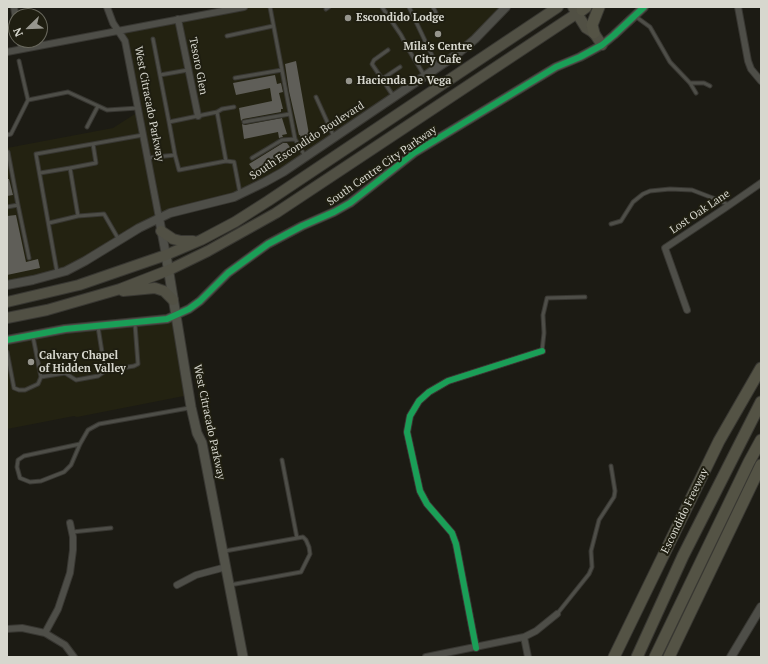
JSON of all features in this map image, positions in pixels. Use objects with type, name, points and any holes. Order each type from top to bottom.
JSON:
[{"type":"highway","points":[[538,20],[548,7]]},
{"type":"highway","points":[[7,302],[79,285],[166,255],[201,240],[235,222],[558,7]]},
{"type":"highway","points":[[593,29],[599,7]]},
{"type":"highway","points":[[580,9],[602,44]]},
{"type":"highway","name":"South Centre City Parkway","points":[[7,318],[47,310],[112,292],[169,270],[208,251],[276,213],[580,9]]},
{"type":"highway","points":[[161,231],[173,239],[181,241],[201,240]]},
{"type":"highway","points":[[112,292],[155,288],[164,291],[173,300]]},
{"type":"highway","name":"Escondido Freeway","points":[[614,657],[719,441],[761,368]]},
{"type":"highway","points":[[637,657],[683,556],[761,402]]},
{"type":"highway","points":[[655,657],[745,470],[761,440]]},
{"type":"highway","points":[[669,657],[761,465]]},
{"type":"main road","name":"West Citracado Parkway","points":[[166,255],[191,407],[197,433],[202,443],[243,657]]},
{"type":"street","name":"West Citracado Parkway","points":[[107,7],[113,23],[125,41],[166,255]]},
{"type":"street","points":[[7,52],[230,8],[244,7]]},
{"type":"street","name":"South Escondido Boulevard","points":[[7,285],[58,274],[85,261],[139,228],[159,218],[172,213],[240,195],[265,182],[456,55],[475,39],[506,7]]},
{"type":"street","name":"South Centre City Parkway","points":[[7,340],[65,328],[167,319],[189,309],[200,301],[228,273],[268,244],[350,203],[414,153],[556,68],[580,57],[602,44],[644,7]]},
{"type":"street","points":[[738,7],[748,61],[751,68],[761,81]]},
{"type":"street","name":"Tesoro Glen","points":[[178,19],[198,116]]},
{"type":"street","name":"Lost Oak Lane","points":[[687,310],[665,248],[761,182]]},
{"type":"street","points":[[476,648],[456,544],[452,533],[427,504],[420,491],[407,432],[410,416],[419,401],[429,392],[448,381],[542,351]]},
{"type":"street","points":[[45,633],[58,609],[70,573],[73,550],[70,523]]},
{"type":"street","points":[[177,585],[196,575],[226,567]]},
{"type":"street","points":[[731,657],[761,607]]},
{"type":"street","points":[[426,657],[524,637],[536,631],[557,614]]},
{"type":"street","points":[[7,629],[22,628],[45,633],[65,646],[74,657]]},
{"type":"street","points":[[524,637],[528,657]]},
{"type":"lane","points":[[270,7],[295,138],[306,156]]},
{"type":"lane","points":[[382,7],[401,35],[425,76]]},
{"type":"lane","points":[[409,7],[438,67]]},
{"type":"lane","points":[[433,7],[438,17]]},
{"type":"lane","points":[[635,16],[650,27],[670,62],[690,83],[696,93]]},
{"type":"lane","points":[[227,36],[274,26]]},
{"type":"lane","points":[[153,39],[179,170],[226,161],[234,162],[240,195]]},
{"type":"lane","points":[[388,50],[372,62],[372,64],[394,97]]},
{"type":"lane","points":[[7,135],[11,134],[28,100],[19,61]]},
{"type":"lane","points":[[382,79],[400,67]]},
{"type":"lane","points":[[160,75],[188,70]]},
{"type":"lane","points":[[235,78],[282,70]]},
{"type":"lane","points":[[690,83],[704,83],[710,86]]},
{"type":"lane","points":[[28,100],[68,92],[106,110],[138,108]]},
{"type":"lane","points":[[316,97],[334,137]]},
{"type":"lane","points":[[87,127],[98,106]]},
{"type":"lane","points":[[170,122],[234,107]]},
{"type":"lane","points":[[217,112],[226,161]]},
{"type":"lane","points":[[244,122],[290,114]]},
{"type":"lane","points":[[58,274],[36,154],[143,135]]},
{"type":"lane","points":[[252,158],[282,140],[295,138]]},
{"type":"lane","points":[[40,173],[96,163],[93,144]]},
{"type":"lane","points":[[8,152],[29,258]]},
{"type":"lane","points":[[147,158],[175,154]]},
{"type":"lane","points":[[70,168],[78,216]]},
{"type":"lane","points":[[612,224],[621,221],[633,202],[643,194],[650,191],[692,190],[729,205]]},
{"type":"lane","points":[[7,207],[18,204]]},
{"type":"lane","points":[[49,223],[78,216],[104,214],[119,240]]},
{"type":"lane","points":[[542,351],[544,333],[542,315],[547,298],[586,297]]},
{"type":"lane","points":[[41,377],[65,373],[76,380],[98,376],[106,371],[138,364],[134,331],[135,322]]},
{"type":"lane","points":[[97,326],[106,371]]},
{"type":"lane","points":[[7,352],[14,388],[25,390],[38,384],[41,377],[33,335]]},
{"type":"lane","points":[[80,444],[24,456],[18,460],[17,467],[20,478],[30,482],[41,481],[64,472],[71,465],[88,430],[99,424],[191,407]]},
{"type":"lane","points":[[282,460],[297,538]]},
{"type":"lane","points":[[557,614],[589,574],[592,567],[591,551],[599,520],[614,498],[615,491],[611,466]]},
{"type":"lane","points":[[72,532],[111,528]]},
{"type":"lane","points":[[223,551],[303,537],[309,547],[310,554],[301,572],[230,585]]},
{"type":"shaded area","points":[[244,7],[506,7],[475,39],[248,192],[170,213],[85,261],[7,285],[7,148],[113,128],[138,112],[125,41],[118,30]]},
{"type":"shaded area","points":[[175,316],[189,395],[7,429],[7,340]]},
{"type":"building","points":[[296,61],[310,140],[302,141],[299,135],[289,91],[285,64]]},
{"type":"building","points":[[275,75],[277,84],[281,83],[283,92],[279,93],[283,109],[281,109],[281,112],[243,119],[241,121],[239,108],[272,101],[270,88],[236,95],[233,83]]},
{"type":"building","points":[[282,118],[287,134],[282,135],[283,137],[279,138],[278,132],[244,139],[242,124],[245,125]]},
{"type":"building","points":[[283,143],[287,143],[292,150],[256,174],[249,164]]},
{"type":"building","points":[[7,179],[9,179],[13,195],[7,196]]},
{"type":"building","points":[[16,215],[26,262],[38,259],[40,268],[7,275],[7,216]]},
{"type":"cycle path","points":[[7,340],[65,329],[167,319],[189,309],[200,301],[228,273],[268,244],[350,203],[414,153],[556,67],[580,57],[602,45],[644,7]]},
{"type":"cycle path","points":[[476,648],[456,544],[452,533],[427,504],[420,491],[407,432],[410,416],[419,401],[429,392],[448,381],[542,351]]},
{"type":"place","name":"Escondido Lodge","points":[[348,18]]},
{"type":"place","name":"Mila's Centre City Cafe","points":[[438,34]]},
{"type":"place","name":"Hacienda De Vega","points":[[349,81]]},
{"type":"place","name":"Calvary Chapel of Hidden Valley","points":[[31,362]]}]
